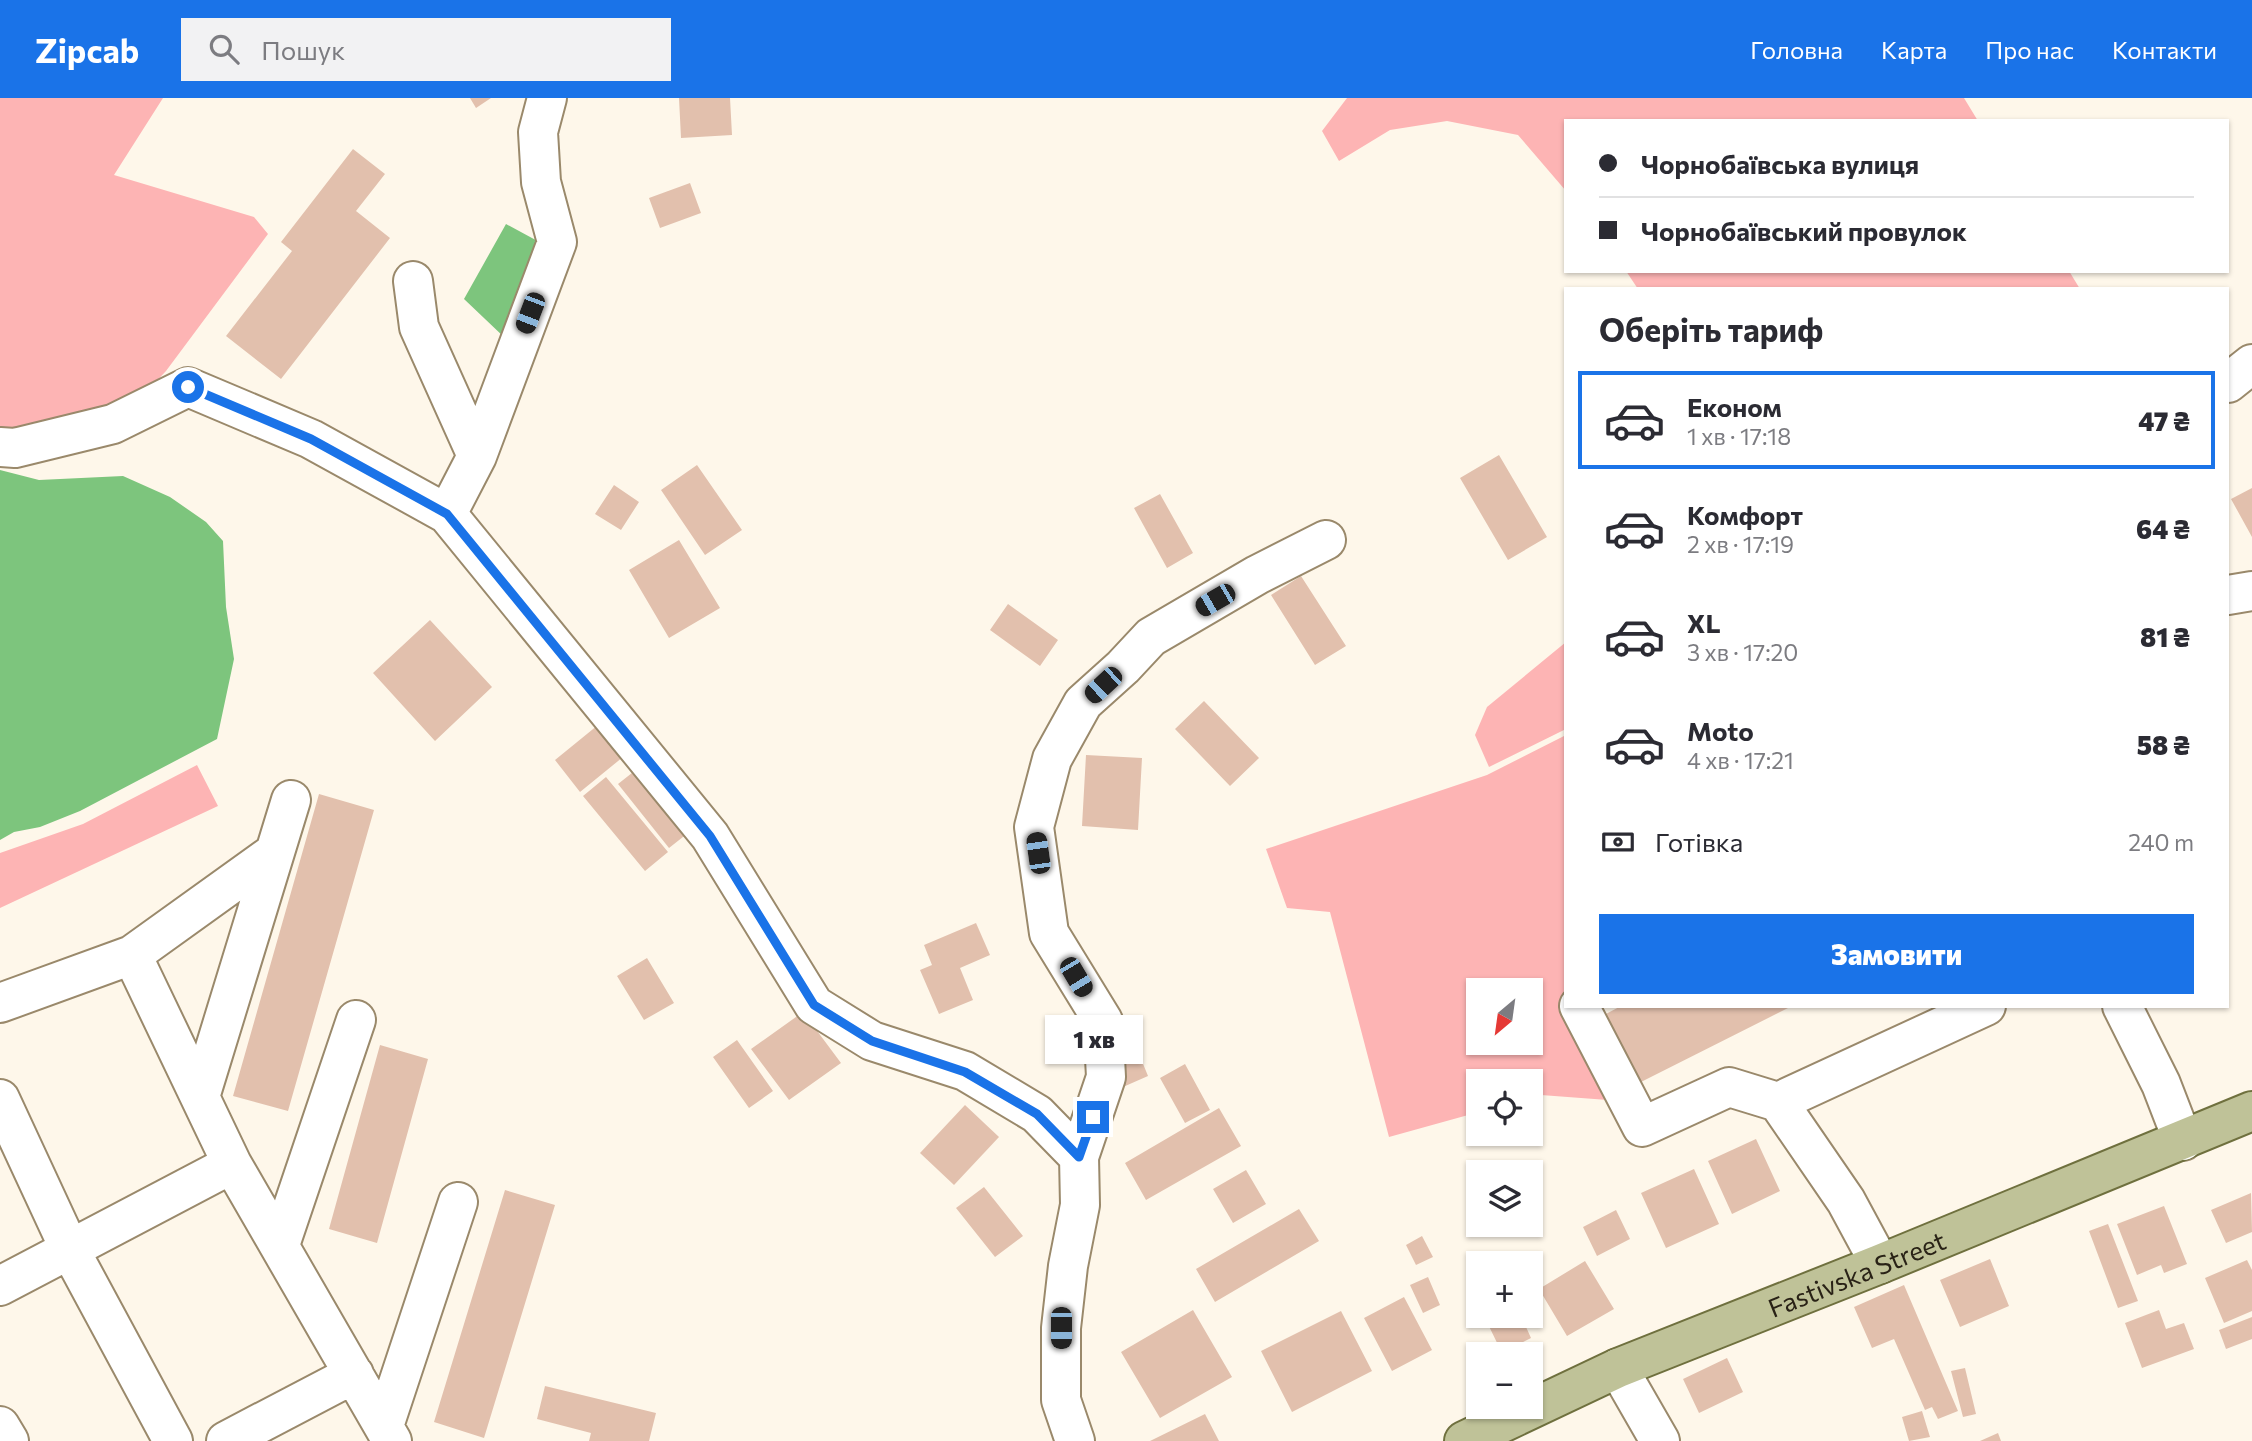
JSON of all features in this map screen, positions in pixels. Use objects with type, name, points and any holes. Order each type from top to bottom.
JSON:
[{"type":"main road","name":"Fastivska Street","points":[[1464,1441],[1618,1368],[1881,1264],[2252,1111]]},
{"type":"street","points":[[447,514],[477,456],[557,242],[541,182],[538,132],[547,98]]},
{"type":"street","points":[[413,281],[419,327],[477,456]]},
{"type":"street","points":[[2229,382],[2252,364]]},
{"type":"street","points":[[0,447],[15,448],[113,424],[188,387],[311,439],[447,514],[710,836],[814,1005],[872,1041],[965,1072],[1037,1114],[1079,1157]]},
{"type":"street","points":[[1075,1441],[1061,1400],[1061,1328],[1068,1266],[1080,1205],[1079,1157],[1106,1077],[1102,1021],[1049,933],[1034,827],[1052,759],[1083,703],[1151,637],[1257,575],[1326,540]]},
{"type":"street","points":[[2229,596],[2252,591]]},
{"type":"street","points":[[200,1097],[291,800]]},
{"type":"street","points":[[0,1003],[132,955],[275,853]]},
{"type":"street","points":[[132,955],[232,1164],[388,1434]]},
{"type":"street","points":[[1580,1008],[1642,1127],[1729,1087],[1779,1102],[1846,1201],[1881,1264]]},
{"type":"street","points":[[1779,1102],[1982,1008]]},
{"type":"street","points":[[2123,1008],[2161,1084],[2183,1141]]},
{"type":"street","points":[[279,1245],[356,1020]]},
{"type":"street","points":[[0,1099],[70,1250],[173,1441]]},
{"type":"street","points":[[0,1286],[232,1164]]},
{"type":"street","points":[[388,1434],[458,1202]]},
{"type":"street","points":[[1618,1368],[1660,1441]]},
{"type":"street","points":[[226,1441],[354,1374]]},
{"type":"street","points":[[0,1426],[9,1441]]},
{"type":"shaded area","points":[[0,98],[163,98],[114,175],[254,217],[268,234],[166,371],[148,390],[113,412],[0,433]]},
{"type":"shaded area","points":[[1347,98],[1964,98],[1977,119],[1564,119],[1564,189],[1518,135],[1447,121],[1390,130],[1339,161],[1322,131]]},
{"type":"shaded area","points":[[506,224],[543,244],[505,338],[464,299]]},
{"type":"shaded area","points":[[1627,273],[2070,273],[2079,287],[1637,287]]},
{"type":"shaded area","points":[[0,470],[39,480],[123,476],[170,497],[206,522],[223,541],[226,607],[234,659],[217,739],[80,811],[40,827],[14,832],[0,840]]},
{"type":"shaded area","points":[[1564,644],[1564,730],[1489,767],[1475,735],[1487,707]]},
{"type":"shaded area","points":[[1564,736],[1564,1008],[1600,1008],[1579,1020],[1621,1101],[1543,1095],[1543,1069],[1466,1069],[1466,1116],[1389,1137],[1330,912],[1287,908],[1266,849],[1487,775]]},
{"type":"shaded area","points":[[197,765],[218,806],[0,908],[0,853],[83,824]]},
{"type":"building","points":[[470,98],[491,98],[476,108]]},
{"type":"building","points":[[679,98],[730,98],[732,135],[681,138]]},
{"type":"building","points":[[353,149],[385,174],[356,211],[390,238],[281,379],[226,336],[292,251],[281,242]]},
{"type":"building","points":[[690,183],[701,213],[660,228],[649,198]]},
{"type":"building","points":[[1499,455],[1547,537],[1508,560],[1460,478]]},
{"type":"building","points":[[697,465],[742,530],[705,555],[661,490]]},
{"type":"building","points":[[614,485],[639,502],[621,530],[595,514]]},
{"type":"building","points":[[2252,488],[2252,537],[2231,499]]},
{"type":"building","points":[[1160,494],[1193,553],[1167,568],[1134,508]]},
{"type":"building","points":[[679,540],[720,608],[669,638],[629,570]]},
{"type":"building","points":[[1301,576],[1346,646],[1315,665],[1271,595]]},
{"type":"building","points":[[1008,604],[1058,640],[1040,666],[990,630]]},
{"type":"building","points":[[430,620],[492,687],[435,741],[373,673]]},
{"type":"building","points":[[1204,701],[1259,758],[1230,786],[1175,729]]},
{"type":"building","points":[[598,725],[623,757],[580,792],[555,760]]},
{"type":"building","points":[[1086,755],[1142,758],[1138,830],[1082,826]]},
{"type":"building","points":[[637,769],[688,833],[669,848],[618,784]]},
{"type":"building","points":[[606,777],[668,852],[645,871],[583,796]]},
{"type":"building","points":[[319,794],[374,810],[288,1111],[233,1096]]},
{"type":"building","points":[[976,923],[990,955],[960,968],[973,1000],[939,1014],[920,970],[932,965],[924,945]]},
{"type":"building","points":[[647,958],[674,1003],[644,1020],[617,976]]},
{"type":"building","points":[[1617,1008],[1788,1008],[1637,1084],[1604,1015]]},
{"type":"building","points":[[803,1012],[841,1063],[789,1100],[751,1049]]},
{"type":"building","points":[[737,1040],[773,1091],[749,1108],[713,1057]]},
{"type":"building","points":[[1135,1044],[1148,1076],[1123,1087],[1109,1055]]},
{"type":"building","points":[[380,1045],[428,1059],[377,1243],[329,1229]]},
{"type":"building","points":[[1185,1064],[1210,1110],[1185,1123],[1160,1078]]},
{"type":"building","points":[[965,1105],[999,1137],[954,1185],[920,1153]]},
{"type":"building","points":[[1219,1108],[1241,1146],[1146,1200],[1125,1163]]},
{"type":"building","points":[[1756,1139],[1780,1191],[1732,1214],[1708,1161]]},
{"type":"building","points":[[1694,1169],[1719,1224],[1666,1248],[1641,1193]]},
{"type":"building","points":[[1246,1170],[1266,1204],[1233,1223],[1213,1189]]},
{"type":"building","points":[[984,1187],[1023,1236],[995,1257],[956,1208]]},
{"type":"building","points":[[505,1190],[555,1205],[484,1438],[434,1422]]},
{"type":"building","points":[[2251,1193],[2252,1232],[2226,1243],[2211,1210]]},
{"type":"building","points":[[2164,1206],[2187,1264],[2164,1273],[2161,1265],[2137,1275],[2117,1224]]},
{"type":"building","points":[[1299,1209],[1319,1241],[1215,1302],[1196,1269]]},
{"type":"building","points":[[1616,1210],[1630,1239],[1597,1256],[1583,1227]]},
{"type":"building","points":[[2108,1224],[2138,1301],[2118,1308],[2089,1231]]},
{"type":"building","points":[[1422,1236],[1433,1257],[1416,1265],[1406,1245]]},
{"type":"building","points":[[1990,1259],[2009,1306],[1960,1327],[1940,1280]]},
{"type":"building","points":[[2247,1260],[2252,1270],[2252,1311],[2224,1323],[2205,1278]]},
{"type":"building","points":[[1585,1261],[1614,1309],[1567,1336],[1543,1296],[1543,1287]]},
{"type":"building","points":[[1428,1277],[1440,1305],[1423,1313],[1410,1285]]},
{"type":"building","points":[[1904,1285],[1958,1411],[1938,1419],[1932,1407],[1925,1410],[1894,1339],[1872,1348],[1854,1307]]},
{"type":"building","points":[[1404,1297],[1432,1350],[1392,1371],[1364,1318]]},
{"type":"building","points":[[1193,1310],[1232,1377],[1160,1418],[1121,1352]]},
{"type":"building","points":[[2159,1310],[2166,1329],[2184,1323],[2194,1349],[2142,1368],[2125,1323]]},
{"type":"building","points":[[1341,1311],[1372,1371],[1292,1412],[1261,1351]]},
{"type":"building","points":[[2252,1317],[2252,1339],[2226,1349],[2219,1330]]},
{"type":"building","points":[[1490,1328],[1526,1328],[1531,1338],[1523,1342],[1497,1342]]},
{"type":"building","points":[[1727,1358],[1743,1392],[1699,1413],[1683,1379]]},
{"type":"building","points":[[1965,1368],[1976,1414],[1963,1417],[1951,1371]]},
{"type":"building","points":[[545,1386],[656,1413],[649,1441],[589,1441],[591,1433],[537,1419]]},
{"type":"building","points":[[1922,1411],[1930,1437],[1909,1441],[1902,1417]]},
{"type":"building","points":[[1205,1414],[1219,1441],[1150,1441]]},
{"type":"building","points":[[1998,1433],[2001,1441],[1980,1441]]},
{"type":"route","points":[[188,387],[311,439],[447,514],[710,836],[814,1005],[872,1041],[965,1072],[1037,1114],[1079,1157],[1093,1117]]}]
